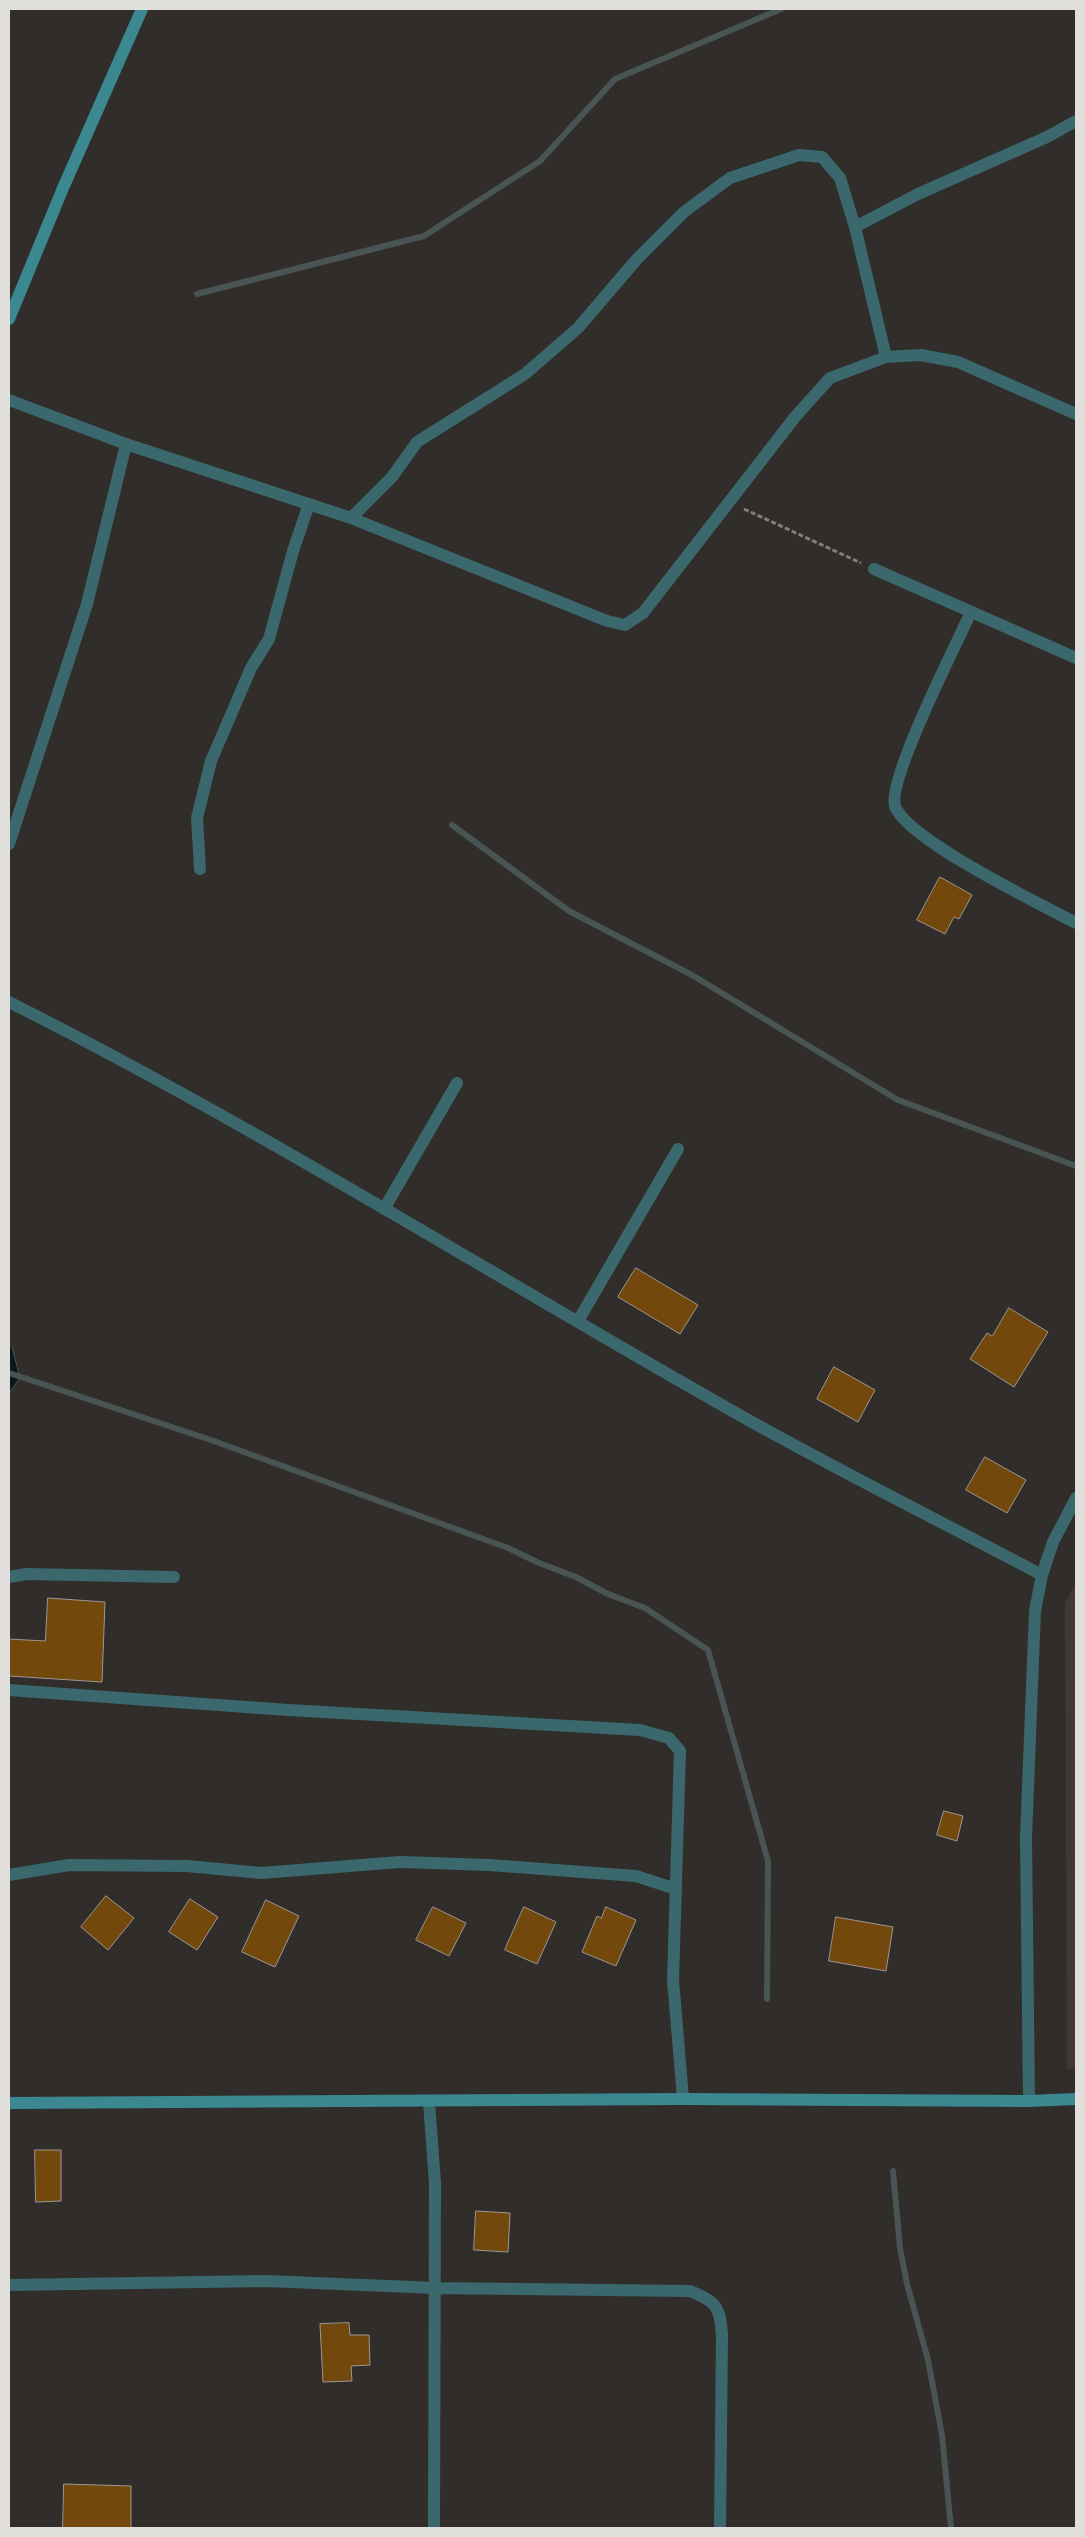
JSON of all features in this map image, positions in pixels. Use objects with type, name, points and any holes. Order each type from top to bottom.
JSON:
[{"type":"main road","points":[[9,319],[63,188],[142,9]]},
{"type":"main road","points":[[9,2103],[683,2099],[1029,2101],[1076,2099]]},
{"type":"street","points":[[855,227],[918,194],[1047,137],[1076,121]]},
{"type":"street","points":[[351,518],[392,477],[417,442],[525,374],[578,328],[637,259],[684,212],[730,178],[799,155],[822,157],[840,178],[855,227],[886,357]]},
{"type":"street","points":[[9,400],[126,444],[351,518],[607,621],[625,625],[643,613],[795,417],[830,378],[886,357],[921,355],[958,362],[1076,414]]},
{"type":"street","points":[[9,844],[86,604],[126,444]]},
{"type":"street","points":[[200,869],[197,818],[211,761],[251,668],[269,639],[293,550],[309,504]]},
{"type":"street","points":[[874,569],[1076,658]]},
{"type":"street","points":[[971,612],[922,718],[896,785],[895,806],[906,822],[963,863],[1076,923]]},
{"type":"street","points":[[9,1002],[102,1049],[215,1110],[744,1417],[1042,1575]]},
{"type":"street","points":[[384,1209],[457,1083]]},
{"type":"street","points":[[578,1321],[678,1149]]},
{"type":"street","points":[[1029,2101],[1026,1837],[1035,1611],[1042,1575],[1053,1542],[1076,1498]]},
{"type":"street","points":[[9,1577],[26,1574],[174,1577]]},
{"type":"street","points":[[9,1690],[278,1709],[640,1730],[670,1738],[680,1751],[673,1980],[683,2099]]},
{"type":"street","points":[[9,1875],[69,1865],[187,1866],[261,1873],[400,1862],[489,1865],[636,1876],[676,1889]]},
{"type":"street","points":[[429,2102],[435,2183],[434,2528]]},
{"type":"street","points":[[9,2285],[266,2281],[436,2288],[690,2291],[709,2299],[720,2312],[722,2335],[720,2528]]},
{"type":"path","points":[[730,503],[874,569]]},
{"type":"shaded area","points":[[9,1345],[12,1347],[20,1378],[9,1393]]},
{"type":"shaded area","points":[[1076,1582],[1076,2069],[1067,2069],[1065,1603]]},
{"type":"building","points":[[940,877],[972,895],[959,919],[954,917],[945,934],[917,920]]},
{"type":"building","points":[[636,1268],[698,1305],[680,1334],[618,1297]]},
{"type":"building","points":[[1009,1308],[1048,1332],[1014,1387],[970,1359],[987,1333],[992,1336]]},
{"type":"building","points":[[834,1367],[875,1390],[858,1422],[817,1399]]},
{"type":"building","points":[[985,1457],[1026,1480],[1007,1513],[966,1490]]},
{"type":"building","points":[[48,1598],[105,1602],[102,1682],[9,1676],[9,1639],[45,1641]]},
{"type":"building","points":[[944,1811],[963,1816],[957,1841],[937,1835]]},
{"type":"building","points":[[106,1896],[134,1918],[108,1950],[81,1927]]},
{"type":"building","points":[[190,1899],[218,1917],[197,1950],[169,1932]]},
{"type":"building","points":[[266,1900],[299,1916],[275,1967],[242,1952]]},
{"type":"building","points":[[433,1907],[466,1923],[449,1956],[416,1940]]},
{"type":"building","points":[[524,1907],[556,1922],[537,1964],[505,1950]]},
{"type":"building","points":[[606,1907],[636,1920],[616,1966],[582,1952],[597,1916],[601,1918]]},
{"type":"building","points":[[836,1917],[893,1927],[886,1971],[829,1961]]},
{"type":"building","points":[[35,2150],[61,2150],[61,2201],[36,2202]]},
{"type":"building","points":[[476,2211],[510,2213],[508,2252],[474,2250]]},
{"type":"building","points":[[349,2323],[350,2335],[369,2335],[370,2365],[351,2366],[352,2381],[323,2382],[320,2324]]},
{"type":"building","points":[[64,2484],[131,2486],[131,2528],[63,2528]]},
{"type":"waterway","points":[[197,294],[424,236],[540,161],[615,79],[781,9]]},
{"type":"waterway","points":[[452,825],[569,911],[692,975],[898,1100],[1076,1166]]},
{"type":"waterway","points":[[9,1373],[211,1440],[508,1548],[539,1563],[576,1577],[608,1594],[645,1608],[708,1650],[768,1861],[767,1999]]},
{"type":"waterway","points":[[893,2171],[900,2248],[907,2284],[928,2360],[942,2435],[951,2528]]}]
